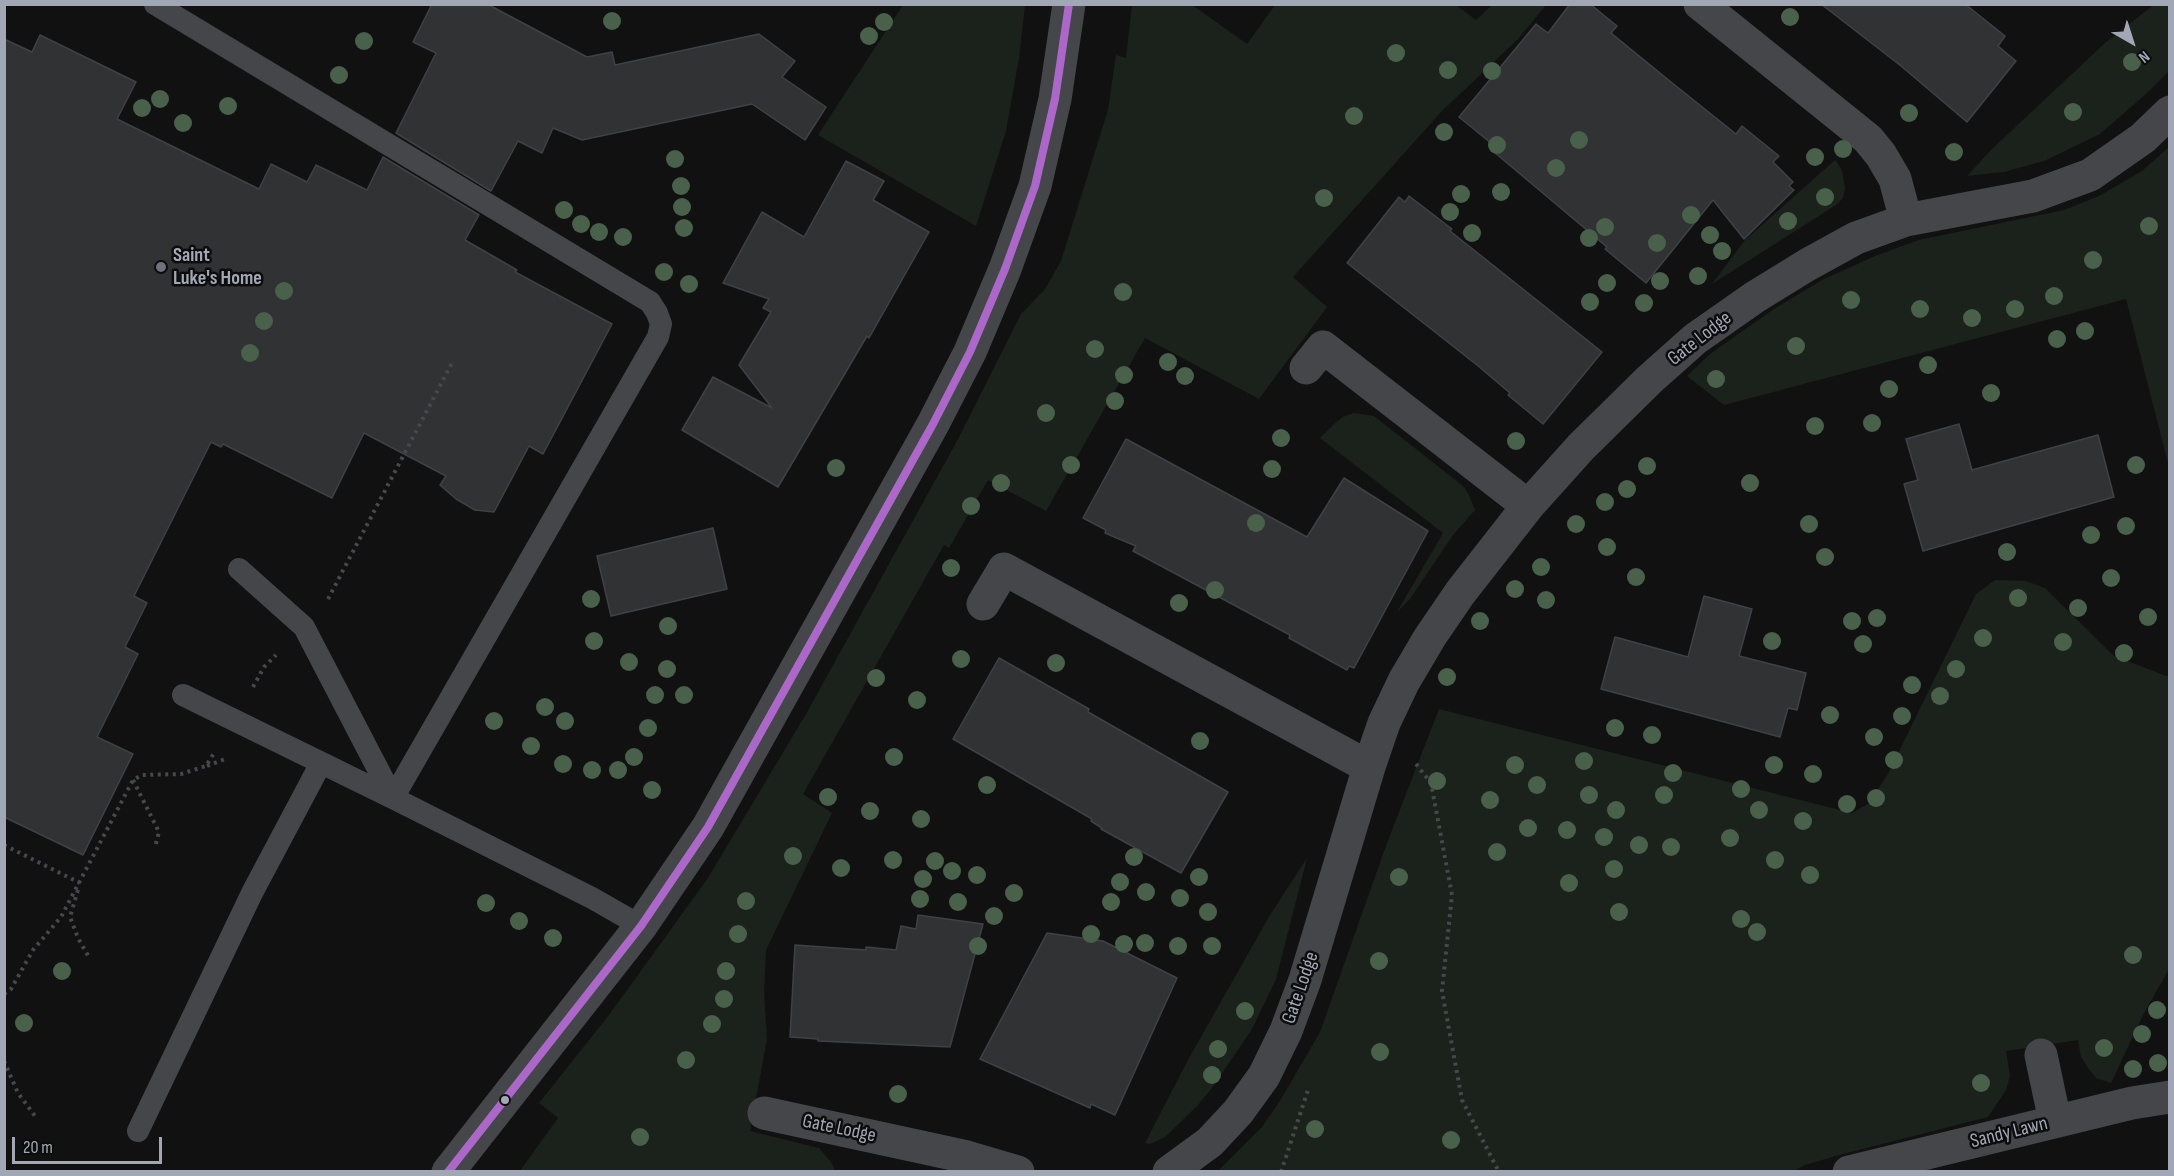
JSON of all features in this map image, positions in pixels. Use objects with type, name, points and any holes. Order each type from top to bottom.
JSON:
[{"type":"street","points":[[448,1172],[641,926],[708,827],[933,424],[970,352],[1002,279],[1035,186],[1055,99],[1070,4]]},
{"type":"street","points":[[1701,4],[1868,139],[1881,155],[1895,179],[1906,220]]},
{"type":"street","name":"Gate Lodge","points":[[1169,1172],[1210,1142],[1238,1112],[1264,1076],[1286,1031],[1321,930],[1369,766],[1384,723],[1404,681],[1460,593],[1528,506],[1581,447],[1649,380],[1695,339],[1755,297],[1807,265],[1856,238],[1906,220],[2033,196],[2090,175],[2142,138],[2169,112]]},
{"type":"street","points":[[1306,368],[1323,347],[1528,506]]},
{"type":"street","points":[[983,604],[1004,569],[1369,766]]},
{"type":"street","points":[[2041,1055],[2055,1121]]},
{"type":"street","name":"Sandy Lawn","points":[[1849,1172],[2055,1121],[2169,1097]]},
{"type":"street","name":"Gate Lodge","points":[[764,1113],[967,1157],[1018,1172]]},
{"type":"lane","points":[[155,4],[650,302],[661,324],[658,337],[393,798]]},
{"type":"lane","points":[[239,569],[304,627],[393,798]]},
{"type":"lane","points":[[183,695],[592,898],[641,926]]},
{"type":"lane","points":[[138,1131],[252,893],[321,763]]},
{"type":"path","points":[[1384,723],[1431,783],[1452,895],[1442,991],[1462,1100],[1499,1172]]},
{"type":"path","points":[[133,780],[159,832],[155,847]]},
{"type":"path","points":[[4,845],[80,883],[70,917],[78,938],[90,959]]},
{"type":"path","points":[[4,1061],[18,1093],[35,1116]]},
{"type":"shaded area","points":[[2155,4],[2169,5],[2169,71],[2147,93],[2100,134],[2044,161],[2004,172],[1967,176],[1992,149],[2105,43]]},
{"type":"shaded area","points":[[903,5],[1025,5],[1019,58],[1006,131],[976,226],[818,135]]},
{"type":"shaded area","points":[[1132,5],[1192,5],[1247,44],[1275,5],[1456,5],[1476,20],[1492,5],[1546,5],[1518,39],[1441,112],[1293,277],[1327,307],[1259,399],[1145,338],[1046,511],[988,480],[949,548],[944,545],[803,794],[832,813],[766,950],[764,992],[767,1039],[750,1131],[819,1148],[831,1162],[835,1171],[519,1172],[558,1118],[539,1103],[609,1015],[708,878],[806,714],[957,441],[1021,314],[1045,289],[1061,261],[1108,110],[1116,55],[1126,58]]},
{"type":"shaded area","points":[[2169,147],[2169,467],[2126,299],[1724,405],[1687,376],[1710,354],[1774,309],[1822,280],[1875,256],[1919,240],[2064,210],[2099,196],[2142,171]]},
{"type":"shaded area","points":[[1835,160],[1842,170],[1845,189],[1843,198],[1836,205],[1712,284],[1745,240]]},
{"type":"shaded area","points":[[1354,413],[1374,416],[1463,486],[1475,510],[1453,535],[1410,599],[1397,612],[1443,533],[1320,438],[1343,417]]},
{"type":"shaded area","points":[[1995,580],[2026,581],[2045,588],[2114,656],[2169,677],[2169,969],[2143,1015],[2111,1083],[2096,1078],[2088,1068],[2081,1057],[2078,1040],[2006,1051],[2010,1076],[2006,1090],[1988,1117],[1843,1154],[1805,1165],[1794,1171],[1217,1172],[1262,1127],[1280,1101],[1320,1032],[1387,843],[1439,709],[1852,813],[1868,804],[1888,774],[1976,594]]},
{"type":"shaded area","points":[[1307,858],[1276,979],[1252,1029],[1197,1106],[1165,1137],[1150,1144],[1145,1143],[1189,1058],[1270,915]]},
{"type":"building","points":[[432,4],[487,4],[587,57],[612,52],[615,65],[759,34],[795,61],[782,77],[826,107],[805,140],[752,104],[582,140],[553,128],[542,153],[518,141],[491,191],[396,133],[436,53],[413,42]]},
{"type":"building","points":[[1570,4],[1590,4],[1617,26],[1611,33],[1671,82],[1736,134],[1742,126],[1779,156],[1773,162],[1793,182],[1789,186],[1794,190],[1744,239],[1713,200],[1646,283],[1605,249],[1607,247],[1494,152],[1497,148],[1459,117],[1536,24],[1548,33]]},
{"type":"building","points":[[1821,4],[1965,4],[2005,36],[1998,46],[2016,61],[1967,122],[1901,66]]},
{"type":"building","points":[[40,35],[136,82],[117,119],[259,189],[271,164],[307,182],[316,165],[367,190],[383,157],[479,215],[465,240],[517,270],[515,272],[612,324],[543,454],[529,446],[494,512],[475,510],[456,499],[440,485],[446,476],[364,433],[332,498],[223,444],[221,447],[211,442],[134,596],[147,603],[125,647],[138,654],[97,737],[133,754],[83,855],[4,817],[4,39],[32,52]]},
{"type":"building","points":[[846,161],[884,181],[873,200],[929,232],[869,338],[867,336],[778,487],[682,430],[713,377],[772,408],[739,365],[771,312],[763,308],[769,299],[723,283],[762,212],[804,237]]},
{"type":"building","points":[[1409,196],[1602,352],[1543,424],[1477,365],[1347,263],[1399,197],[1405,202]]},
{"type":"building","points":[[1959,424],[1972,470],[2098,435],[2114,497],[1923,551],[1904,484],[1918,480],[1906,439]]},
{"type":"building","points":[[1126,439],[1307,537],[1344,478],[1428,531],[1354,668],[1349,666],[1347,670],[1289,638],[1290,635],[1133,551],[1136,546],[1105,533],[1106,530],[1083,518]]},
{"type":"building","points":[[713,528],[727,589],[611,616],[597,556]]},
{"type":"building","points":[[1704,596],[1752,609],[1739,656],[1806,673],[1797,710],[1788,708],[1780,737],[1601,689],[1615,637],[1688,657]]},
{"type":"building","points":[[999,658],[1228,792],[1181,873],[1101,829],[1091,821],[1092,819],[953,739]]},
{"type":"building","points":[[918,915],[983,924],[950,1047],[818,1041],[818,1039],[790,1037],[795,945],[896,950],[901,926],[916,929]]},
{"type":"building","points":[[1047,933],[1103,941],[1177,978],[1115,1115],[1091,1104],[1090,1108],[980,1059]]},
{"type":"transit line","points":[[448,1172],[641,926],[708,827],[933,424],[970,352],[1005,269],[1035,186],[1055,99],[1069,4]]},
{"type":"place","name":"Saint Luke's Home","points":[[161,267]]}]
